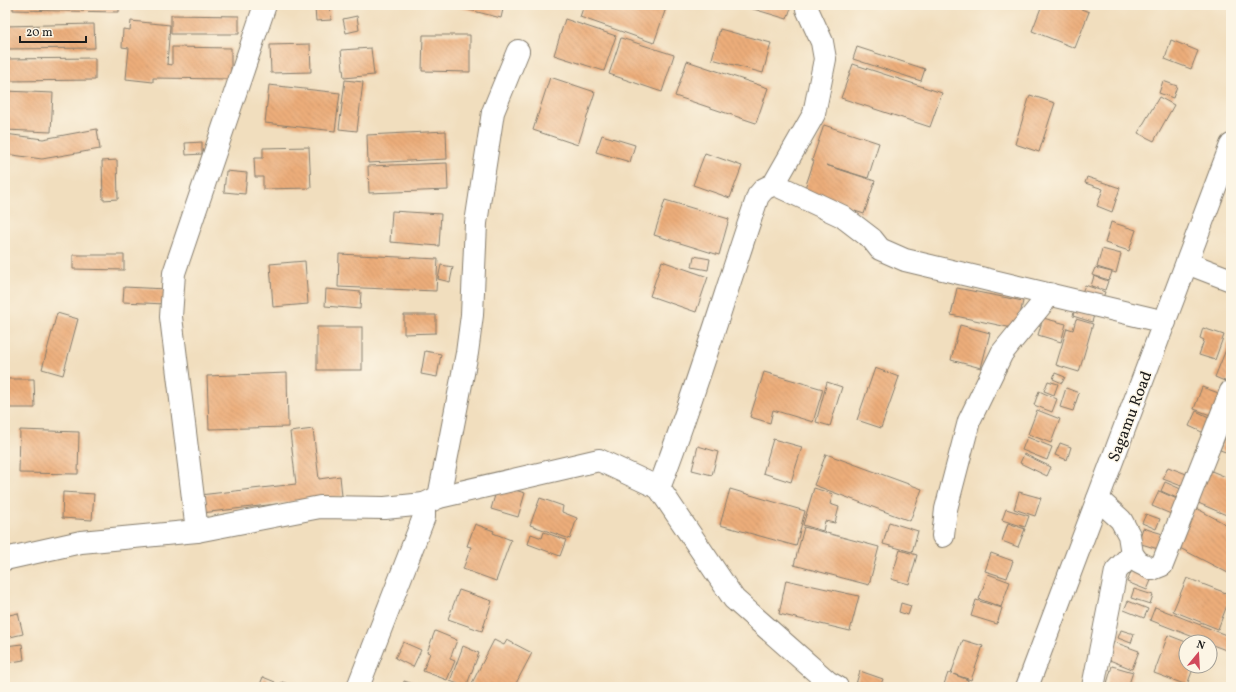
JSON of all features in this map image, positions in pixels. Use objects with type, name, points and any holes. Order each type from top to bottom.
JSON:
[{"type":"main road","points":[[197,530],[171,317],[174,273],[265,5]]},
{"type":"main road","points":[[659,488],[680,434],[758,196],[764,188],[774,184],[814,114],[825,59],[822,42],[807,9],[807,5]]},
{"type":"main road","points":[[358,687],[432,500],[467,353],[472,315],[476,223],[493,112],[518,51]]},
{"type":"main road","name":"Sagamu Road","points":[[1027,687],[1231,145]]},
{"type":"main road","points":[[774,184],[842,216],[872,239],[880,248],[905,260],[1165,322]]},
{"type":"main road","points":[[1187,263],[1231,280]]},
{"type":"main road","points":[[943,536],[946,509],[969,421],[1002,353],[1050,294]]},
{"type":"main road","points":[[1098,499],[1121,520],[1130,535],[1132,554],[1138,562],[1152,569],[1162,565],[1231,391]]},
{"type":"main road","points":[[5,559],[81,542],[197,530],[320,507],[386,508],[432,500],[599,460],[659,488],[734,599],[828,682],[837,687]]},
{"type":"main road","points":[[1093,687],[1116,571],[1132,554]]},
{"type":"building","points":[[13,5],[119,5],[119,12],[13,10]]},
{"type":"building","points":[[296,5],[330,5],[331,20],[316,21],[315,8],[296,9]]},
{"type":"building","points":[[450,5],[504,5],[501,18]]},
{"type":"building","points":[[584,5],[659,5],[666,8],[654,43],[580,17]]},
{"type":"building","points":[[751,5],[792,5],[787,19],[750,8]]},
{"type":"building","points":[[1042,5],[1071,5],[1089,12],[1075,48],[1032,31]]},
{"type":"building","points":[[171,15],[239,16],[239,34],[171,34]]},
{"type":"building","points":[[357,16],[359,30],[346,33],[343,19]]},
{"type":"building","points":[[565,19],[616,36],[604,71],[554,55]]},
{"type":"building","points":[[131,21],[170,25],[167,64],[172,65],[172,47],[231,48],[231,79],[153,78],[153,82],[126,79],[129,48],[122,47],[123,29],[130,30]]},
{"type":"building","points":[[94,24],[95,48],[5,49],[5,26]]},
{"type":"building","points":[[720,29],[771,43],[763,73],[712,59]]},
{"type":"building","points":[[423,35],[470,35],[470,72],[422,71]]},
{"type":"building","points":[[621,38],[674,55],[662,92],[609,74]]},
{"type":"building","points":[[1171,40],[1198,51],[1191,69],[1165,59]]},
{"type":"building","points":[[310,44],[311,72],[271,73],[270,45]]},
{"type":"building","points":[[857,47],[925,69],[921,81],[853,59]]},
{"type":"building","points":[[371,48],[374,75],[344,78],[341,50]]},
{"type":"building","points":[[95,58],[95,80],[6,81],[5,59]]},
{"type":"building","points":[[687,61],[768,88],[756,123],[675,96]]},
{"type":"building","points":[[853,64],[942,93],[930,127],[841,98]]},
{"type":"building","points":[[550,77],[595,92],[578,145],[533,130]]},
{"type":"building","points":[[345,80],[363,82],[357,131],[339,129]]},
{"type":"building","points":[[1163,81],[1177,86],[1173,98],[1159,93]]},
{"type":"building","points":[[269,85],[340,93],[335,131],[265,123]]},
{"type":"building","points":[[5,91],[53,93],[51,132],[5,130]]},
{"type":"building","points":[[1030,95],[1055,103],[1039,152],[1015,144]]},
{"type":"building","points":[[1159,97],[1174,105],[1154,141],[1138,133]]},
{"type":"building","points":[[824,125],[879,143],[868,178],[826,165],[875,181],[864,214],[803,194],[814,161],[812,160]]},
{"type":"building","points":[[97,129],[100,149],[42,159],[5,154],[5,134],[43,139]]},
{"type":"building","points":[[446,131],[447,159],[368,163],[367,135]]},
{"type":"building","points":[[602,135],[635,145],[630,162],[596,152]]},
{"type":"building","points":[[202,142],[202,154],[186,155],[185,143]]},
{"type":"building","points":[[309,147],[311,188],[263,189],[263,177],[255,177],[254,158],[263,158],[263,148]]},
{"type":"building","points":[[705,153],[742,166],[730,198],[693,185]]},
{"type":"building","points":[[117,160],[118,199],[103,200],[102,161]]},
{"type":"building","points":[[447,163],[448,190],[369,193],[368,166]]},
{"type":"building","points":[[226,171],[247,173],[245,194],[224,192]]},
{"type":"building","points":[[1087,177],[1120,188],[1112,212],[1097,206],[1103,189],[1085,183]]},
{"type":"building","points":[[665,200],[729,219],[719,255],[654,235]]},
{"type":"building","points":[[392,211],[441,214],[439,246],[390,242]]},
{"type":"building","points":[[1111,222],[1136,230],[1129,251],[1105,243]]},
{"type":"building","points":[[1102,249],[1121,254],[1116,273],[1097,267]]},
{"type":"building","points":[[339,254],[438,259],[436,291],[338,287]]},
{"type":"building","points":[[73,255],[124,255],[124,270],[73,269]]},
{"type":"building","points":[[694,256],[710,259],[708,270],[692,267]]},
{"type":"building","points":[[305,261],[308,304],[273,307],[270,264]]},
{"type":"building","points":[[662,261],[708,277],[696,312],[650,296]]},
{"type":"building","points":[[441,265],[453,267],[450,282],[438,279]]},
{"type":"building","points":[[1095,268],[1112,272],[1109,280],[1092,275]]},
{"type":"building","points":[[1094,276],[1108,281],[1105,290],[1091,286]]},
{"type":"building","points":[[1085,285],[1105,292],[1101,303],[1081,295]]},
{"type":"building","points":[[124,287],[166,289],[165,304],[123,302]]},
{"type":"building","points":[[957,288],[1023,301],[1017,329],[951,315]]},
{"type":"building","points":[[326,289],[361,292],[360,309],[325,306]]},
{"type":"building","points":[[1075,308],[1094,315],[1092,322],[1073,316]]},
{"type":"building","points":[[57,313],[78,319],[63,375],[42,369]]},
{"type":"building","points":[[404,315],[436,315],[436,333],[404,334]]},
{"type":"building","points":[[1043,318],[1066,324],[1061,342],[1038,335]]},
{"type":"building","points":[[1076,319],[1093,324],[1079,372],[1056,365],[1067,328],[1073,330]]},
{"type":"building","points":[[960,325],[990,333],[981,368],[951,360]]},
{"type":"building","points":[[317,327],[362,327],[362,370],[317,370]]},
{"type":"building","points":[[1203,328],[1224,335],[1215,360],[1199,355],[1204,340],[1200,338]]},
{"type":"building","points":[[1229,342],[1231,343],[1231,373],[1227,382],[1215,377]]},
{"type":"building","points":[[425,351],[441,354],[437,377],[421,374]]},
{"type":"building","points":[[875,368],[899,377],[881,428],[857,420]]},
{"type":"building","points":[[764,372],[823,389],[813,422],[773,410],[770,423],[750,417]]},
{"type":"building","points":[[287,373],[288,427],[209,429],[207,376]]},
{"type":"building","points":[[1055,373],[1065,377],[1062,383],[1053,379]]},
{"type":"building","points":[[5,379],[34,379],[35,408],[5,408]]},
{"type":"building","points":[[1048,381],[1058,384],[1054,395],[1044,391]]},
{"type":"building","points":[[827,382],[842,387],[830,426],[816,422]]},
{"type":"building","points":[[1202,387],[1224,395],[1216,417],[1194,409]]},
{"type":"building","points":[[1066,388],[1079,393],[1073,411],[1060,407]]},
{"type":"building","points":[[1039,391],[1057,399],[1052,412],[1034,405]]},
{"type":"building","points":[[1037,410],[1060,419],[1051,443],[1028,434]]},
{"type":"building","points":[[1196,411],[1211,418],[1204,433],[1189,426]]},
{"type":"building","points":[[1231,424],[1231,454],[1220,450]]},
{"type":"building","points":[[313,429],[319,479],[340,476],[342,496],[202,513],[200,495],[296,484],[290,432]]},
{"type":"building","points":[[20,430],[79,432],[78,474],[19,473]]},
{"type":"building","points":[[1027,437],[1052,447],[1047,460],[1022,450]]},
{"type":"building","points":[[773,439],[802,447],[791,482],[763,473]]},
{"type":"building","points":[[1060,443],[1071,447],[1067,460],[1055,455]]},
{"type":"building","points":[[698,446],[718,452],[712,475],[692,470]]},
{"type":"building","points":[[826,454],[922,489],[910,521],[814,485]]},
{"type":"building","points":[[1024,454],[1051,467],[1047,476],[1020,463]]},
{"type":"building","points":[[1168,467],[1189,475],[1184,487],[1163,479]]},
{"type":"building","points":[[1209,470],[1231,479],[1231,517],[1196,502]]},
{"type":"building","points":[[1165,482],[1183,490],[1179,499],[1161,491]]},
{"type":"building","points":[[498,485],[525,493],[518,517],[491,509]]},
{"type":"building","points":[[814,488],[833,494],[830,504],[839,507],[835,523],[825,521],[823,531],[803,525]]},
{"type":"building","points":[[730,489],[805,511],[796,546],[720,525]]},
{"type":"building","points":[[1159,491],[1177,499],[1171,514],[1152,506]]},
{"type":"building","points":[[63,492],[94,494],[92,520],[62,518]]},
{"type":"building","points":[[1019,492],[1041,498],[1035,516],[1014,509]]},
{"type":"building","points":[[540,498],[563,506],[562,512],[577,518],[570,539],[530,525]]},
{"type":"building","points":[[1194,507],[1231,527],[1231,567],[1228,573],[1174,545]]},
{"type":"building","points":[[1006,509],[1029,516],[1025,527],[1002,520]]},
{"type":"building","points":[[1146,514],[1160,519],[1156,529],[1142,523]]},
{"type":"building","points":[[889,522],[918,531],[912,552],[883,544]]},
{"type":"building","points":[[1008,523],[1025,529],[1018,547],[1002,541]]},
{"type":"building","points":[[475,524],[494,531],[493,533],[511,540],[496,581],[463,569],[471,547],[467,546]]},
{"type":"building","points":[[804,527],[879,547],[869,585],[794,565]]},
{"type":"building","points":[[1143,528],[1163,534],[1158,549],[1138,543]]},
{"type":"building","points":[[544,532],[566,540],[560,556],[528,544],[531,534],[542,538]]},
{"type":"building","points":[[900,550],[917,555],[909,584],[891,579]]},
{"type":"building","points":[[991,553],[1013,561],[1007,578],[985,571]]},
{"type":"building","points":[[1132,570],[1152,578],[1147,590],[1127,582]]},
{"type":"building","points":[[988,574],[1010,582],[1001,607],[979,599]]},
{"type":"building","points":[[1187,578],[1231,595],[1218,629],[1173,611]]},
{"type":"building","points":[[786,580],[859,596],[850,631],[779,614]]},
{"type":"building","points":[[1134,589],[1153,595],[1150,604],[1131,598]]},
{"type":"building","points":[[459,590],[492,601],[482,631],[448,619]]},
{"type":"building","points":[[976,600],[1002,608],[997,624],[971,616]]},
{"type":"building","points":[[1128,601],[1148,609],[1144,618],[1124,610]]},
{"type":"building","points":[[901,603],[911,606],[908,615],[899,612]]},
{"type":"building","points":[[1155,607],[1231,637],[1231,652],[1218,647],[1218,634],[1186,634],[1150,620]]},
{"type":"building","points":[[18,613],[23,634],[6,638],[8,645],[5,645],[5,616]]},
{"type":"building","points":[[1121,630],[1134,634],[1131,643],[1118,638]]},
{"type":"building","points":[[435,631],[457,640],[450,659],[455,661],[447,680],[423,671],[430,653],[427,652]]},
{"type":"building","points":[[1168,635],[1178,639],[1178,674],[1191,674],[1187,685],[1154,673]]},
{"type":"building","points":[[494,640],[504,645],[507,640],[532,653],[514,687],[480,687],[472,683]]},
{"type":"building","points":[[963,640],[983,646],[971,680],[953,674],[968,680],[966,687],[943,687],[948,673],[951,674]]},
{"type":"building","points":[[403,642],[421,650],[413,667],[395,658]]},
{"type":"building","points":[[1114,642],[1139,651],[1132,669],[1107,659]]},
{"type":"building","points":[[22,644],[24,660],[5,663],[5,646]]},
{"type":"building","points":[[463,646],[479,653],[466,687],[450,681]]},
{"type":"building","points":[[1112,666],[1133,672],[1128,687],[1106,687]]},
{"type":"building","points":[[860,671],[883,679],[880,687],[855,687]]},
{"type":"building","points":[[263,677],[275,682],[273,687],[259,687]]},
{"type":"building","points":[[404,681],[423,687],[403,687]]},
{"type":"building","points":[[282,682],[297,687],[280,687]]}]
